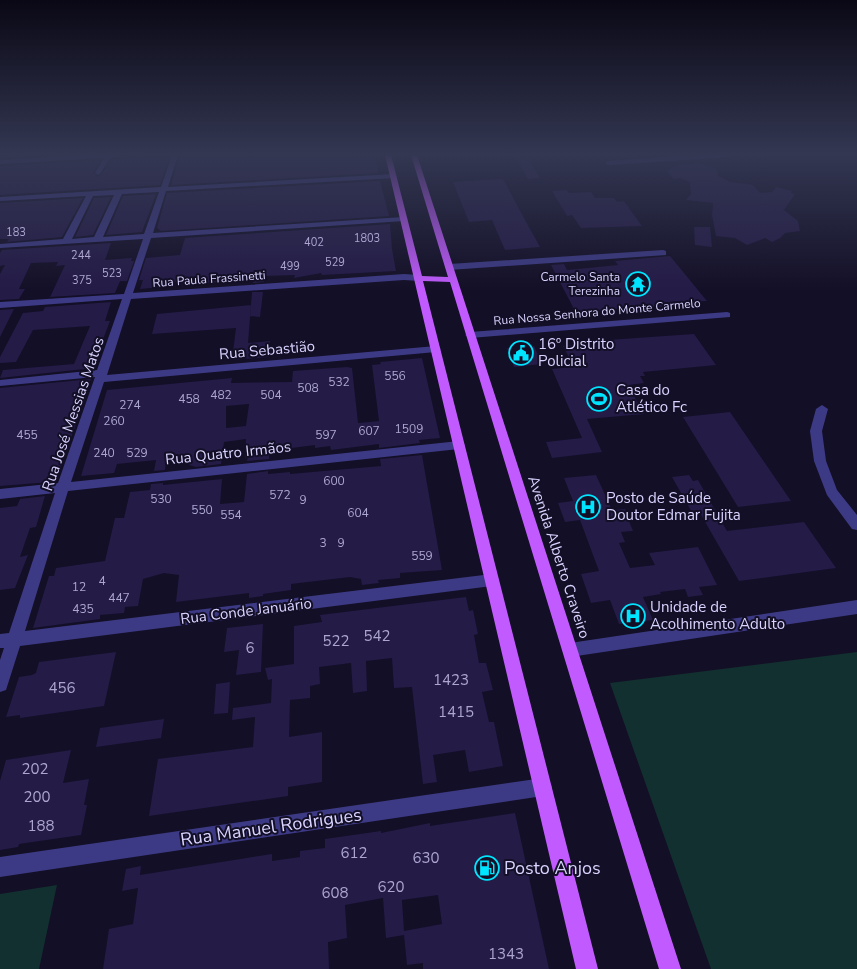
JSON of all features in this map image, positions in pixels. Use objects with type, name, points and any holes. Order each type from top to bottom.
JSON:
[{"type":"main road","points":[[400,200],[587,969]]},
{"type":"main road","name":"Avenida Alberto Craveiro","points":[[428,200],[670,969]]},
{"type":"main road","points":[[419,278],[451,274]]},
{"type":"street","points":[[66,242],[88,200]]},
{"type":"street","points":[[97,240],[115,200]]},
{"type":"street","name":"Rua José Messias Matos","points":[[0,684],[7,641],[63,488],[161,200]]},
{"type":"street","points":[[0,246],[404,219]]},
{"type":"street","points":[[451,274],[663,253]]},
{"type":"street","name":"Rua Paula Frassinetti","points":[[0,306],[419,278]]},
{"type":"street","name":"Rua Nossa Senhora do Monte Carmelo","points":[[470,335],[727,314]]},
{"type":"street","name":"Rua Sebastião","points":[[0,383],[436,349]]},
{"type":"street","points":[[822,409],[816,430],[816,445],[820,461],[831,492],[857,525]]},
{"type":"street","name":"Rua Quatro Irmãos","points":[[0,494],[459,445]]},
{"type":"street","name":"Rua Conde Januário","points":[[7,641],[492,580]]},
{"type":"street","points":[[570,650],[857,607]]},
{"type":"street","name":"Rua Manuel Rodrigues","points":[[0,867],[543,787]]},
{"type":"green space","points":[[857,652],[857,969],[711,969],[610,683]]},
{"type":"green space","points":[[57,885],[39,969],[0,969],[0,894]]},
{"type":"building","points":[[82,200],[62,237],[7,242],[9,239],[0,239],[0,203]]},
{"type":"building","points":[[93,200],[109,200],[93,235],[75,237]]},
{"type":"building","points":[[121,200],[154,200],[142,232],[106,235]]},
{"type":"building","points":[[165,200],[385,200],[389,216],[161,231],[157,228]]},
{"type":"building","points":[[460,200],[515,200],[540,247],[505,250],[492,220],[469,222]]},
{"type":"building","points":[[558,200],[624,201],[642,226],[581,228],[572,215],[567,216]]},
{"type":"building","points":[[688,200],[791,200],[784,210],[798,221],[800,231],[785,233],[772,242],[765,238],[747,245],[735,238],[716,236],[712,215],[713,203]]},
{"type":"building","points":[[390,224],[396,271],[322,275],[321,273],[294,278],[295,275],[265,276],[264,282],[253,283],[253,277],[227,279],[226,282],[204,283],[204,281],[185,281],[163,283],[162,287],[140,289],[143,280],[139,280],[146,258],[180,255],[185,238]]},
{"type":"building","points":[[694,227],[710,227],[712,247],[695,245]]},
{"type":"building","points":[[111,243],[105,260],[132,258],[131,261],[134,261],[127,281],[120,281],[115,293],[50,297],[65,265],[56,266],[58,262],[31,263],[19,289],[25,289],[19,299],[0,300],[0,274],[5,265],[0,266],[0,253],[2,250]]},
{"type":"building","points":[[670,256],[707,301],[689,302],[691,305],[579,311],[574,309],[551,265],[564,264],[567,270],[618,265],[615,261]]},
{"type":"building","points":[[252,292],[263,292],[260,317],[250,316]]},
{"type":"building","points":[[111,302],[105,321],[110,321],[94,363],[94,368],[0,378],[3,370],[74,364],[90,326],[33,330],[16,362],[0,363],[0,357],[23,313],[43,311],[45,307]]},
{"type":"building","points":[[251,305],[248,343],[270,341],[269,357],[232,360],[236,328],[152,334],[157,314]]},
{"type":"building","points":[[14,309],[0,337],[0,310]]},
{"type":"building","points":[[694,334],[716,365],[643,372],[645,376],[640,376],[644,383],[628,385],[644,414],[587,419],[602,452],[552,458],[546,442],[582,438],[552,369],[574,367],[563,346],[608,340]]},
{"type":"building","points":[[534,346],[542,364],[514,367],[507,348]]},
{"type":"building","points":[[422,358],[440,438],[419,440],[420,443],[379,448],[379,444],[331,450],[330,446],[315,448],[315,445],[269,452],[269,459],[247,461],[248,457],[245,458],[246,439],[224,442],[221,464],[196,467],[189,465],[190,458],[166,461],[165,470],[154,471],[156,460],[117,464],[114,473],[81,476],[107,390],[232,378],[231,383],[292,382],[293,371],[347,367],[352,368],[358,423],[379,421],[372,365],[381,364],[380,362]],"holes":[[[249,404],[246,426],[226,428],[226,406]]]},
{"type":"building","points":[[91,379],[60,468],[55,468],[50,482],[0,486],[0,388]]},
{"type":"building","points":[[730,412],[791,501],[738,507],[683,417]]},
{"type":"building","points":[[422,455],[442,570],[400,573],[400,578],[378,580],[379,583],[362,585],[361,579],[350,577],[291,584],[291,590],[263,594],[263,596],[249,598],[249,593],[176,602],[179,575],[164,573],[143,579],[138,606],[125,607],[124,613],[100,615],[100,619],[33,628],[49,576],[54,576],[56,568],[105,561],[115,518],[124,518],[130,492],[150,490],[151,484],[163,483],[163,485],[222,479],[220,504],[244,502],[247,474],[268,471],[268,474],[290,472],[290,474],[381,466],[380,459]]},
{"type":"building","points":[[596,475],[612,510],[625,509],[631,521],[629,521],[633,531],[621,532],[625,542],[619,543],[630,568],[655,565],[649,553],[698,547],[717,585],[699,587],[703,595],[688,597],[685,589],[660,592],[661,594],[643,597],[653,620],[619,624],[610,600],[591,603],[581,574],[599,571],[580,520],[565,522],[558,503],[573,501],[564,478]]},
{"type":"building","points":[[689,475],[693,481],[698,480],[727,531],[804,522],[836,568],[739,581],[700,513],[694,516],[672,477]]},
{"type":"building","points":[[45,496],[36,527],[30,528],[20,557],[28,555],[15,588],[0,590],[0,508],[17,506],[20,499]]},
{"type":"building","points":[[466,597],[469,611],[473,610],[478,634],[474,635],[479,663],[486,663],[493,690],[482,692],[489,722],[494,722],[503,766],[469,772],[465,750],[433,755],[437,782],[423,784],[412,687],[394,688],[392,658],[366,661],[367,691],[353,693],[351,663],[319,667],[320,684],[310,686],[310,698],[290,700],[289,737],[322,732],[322,782],[288,787],[288,796],[149,816],[158,759],[253,747],[255,717],[232,720],[233,708],[271,703],[272,679],[268,680],[265,668],[294,664],[294,626],[322,622],[320,615]]},
{"type":"building","points":[[263,624],[261,672],[236,675],[239,650],[224,652],[227,628]]},
{"type":"building","points":[[116,652],[104,706],[20,718],[20,715],[6,717],[19,677],[36,673],[39,662]]},
{"type":"building","points":[[230,682],[228,713],[214,714],[216,684]]},
{"type":"building","points":[[164,719],[161,738],[96,747],[100,728]]},
{"type":"building","points":[[71,750],[63,783],[89,779],[84,805],[87,805],[81,835],[19,844],[18,847],[0,850],[0,781],[6,760]]},
{"type":"building","points":[[515,813],[549,969],[423,969],[423,963],[407,965],[404,935],[386,938],[383,898],[345,905],[347,938],[328,942],[329,969],[103,969],[109,929],[133,924],[138,888],[122,891],[126,869],[141,866],[140,875],[272,854],[272,861],[300,857],[300,851],[325,848],[325,839],[381,831],[381,833],[430,823],[430,826]],"holes":[[[438,895],[442,924],[404,931],[402,900]]]},
{"type":"place","name":"Carmelo Santa Terezinha","points":[[638,284]]},
{"type":"place","name":"16º Distrito Policial","points":[[521,353]]},
{"type":"place","name":"Casa do Atlético Fc","points":[[599,399]]},
{"type":"place","name":"Posto de Saúde Doutor Edmar Fujita","points":[[588,507]]},
{"type":"place","name":"Unidade de Acolhimento Adulto","points":[[633,616]]},
{"type":"place","name":"Posto Anjos","points":[[487,868]]}]
